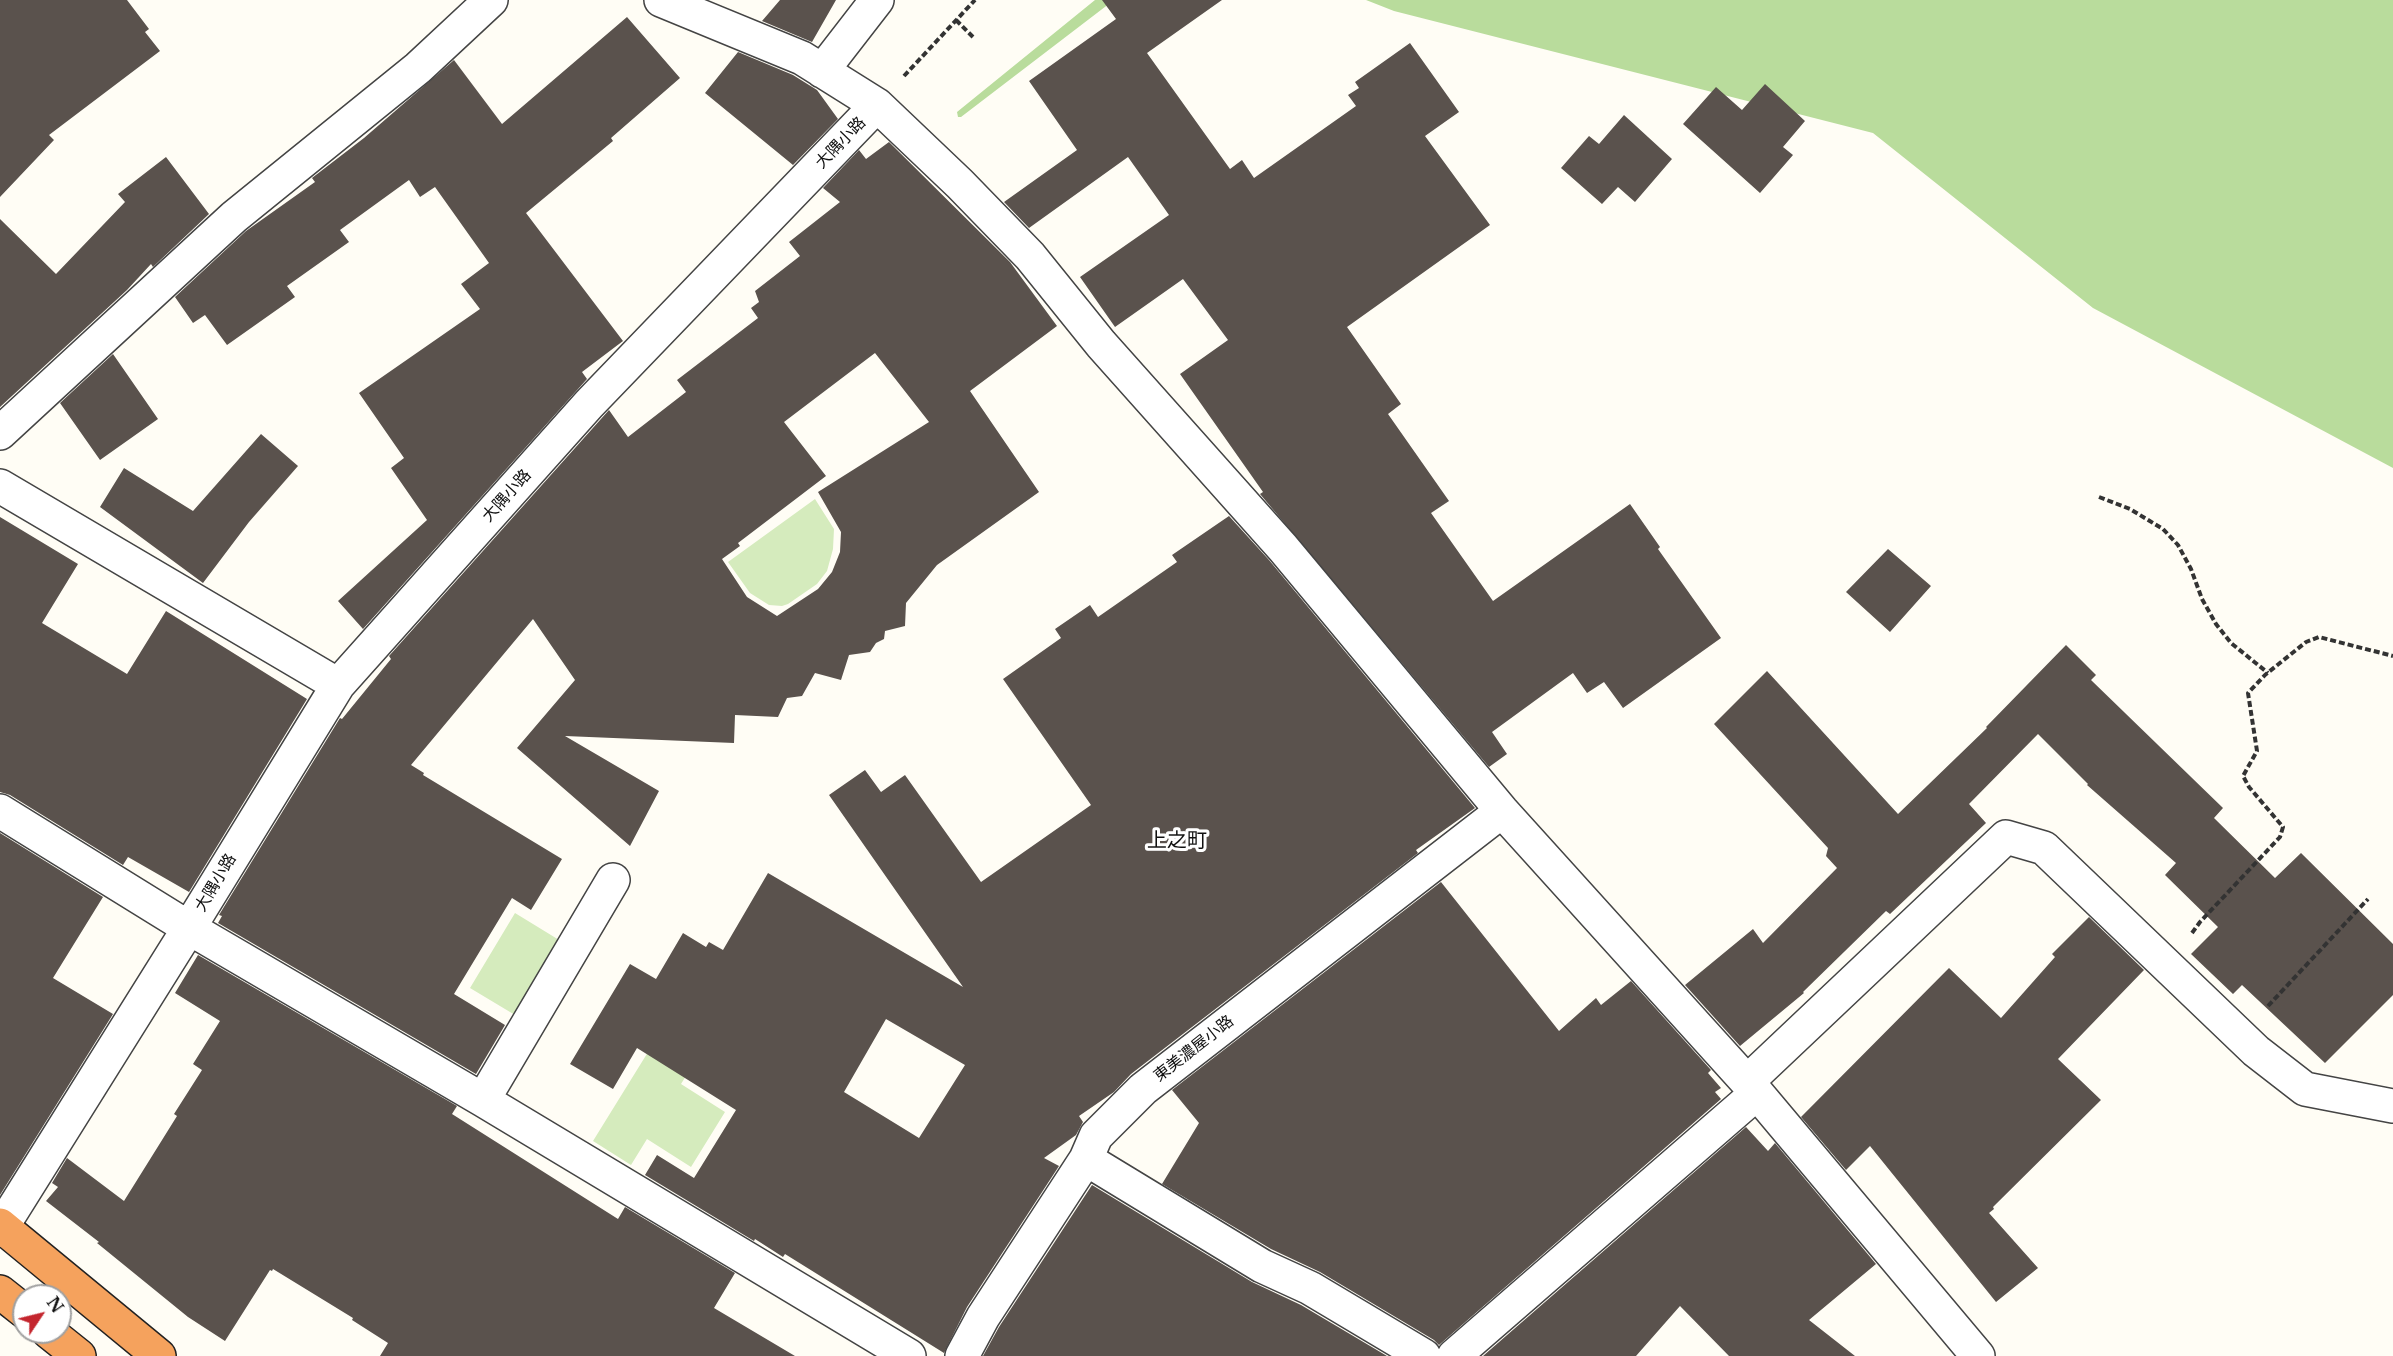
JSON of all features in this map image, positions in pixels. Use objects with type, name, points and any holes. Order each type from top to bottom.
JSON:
[{"type":"highway","points":[[1,1227],[159,1356]]},
{"type":"highway","points":[[0,1292],[12,1302]]},
{"type":"highway","points":[[64,1344],[79,1356]]},
{"type":"street","points":[[0,433],[234,217],[418,68],[491,0]]},
{"type":"street","points":[[661,0],[802,58],[877,105],[960,184],[1030,256],[1101,344],[1283,548],[1502,811],[1752,1088],[1978,1356]]},
{"type":"street","points":[[822,71],[877,0]]},
{"type":"street","name":"大隅小路","points":[[1,1227],[338,685],[589,404],[877,105]]},
{"type":"street","points":[[0,486],[338,685]]},
{"type":"street","points":[[0,811],[189,928],[483,1100],[909,1356]]},
{"type":"street","name":"東美濃屋小路","points":[[962,1356],[983,1317],[1086,1159],[1096,1136],[1143,1089],[1502,811]]},
{"type":"street","points":[[1454,1356],[1752,1088],[2006,837],[2044,848],[2256,1051],[2305,1089],[2389,1102]]},
{"type":"street","points":[[483,1100],[614,880]]},
{"type":"street","points":[[1086,1159],[1262,1266],[1310,1288],[1424,1356]]},
{"type":"path","points":[[877,105],[975,0]]},
{"type":"path","points":[[956,20],[973,37]]},
{"type":"path","points":[[2099,497],[2130,509],[2163,529],[2178,544],[2191,569],[2202,600],[2216,624],[2231,643],[2268,673]]},
{"type":"path","points":[[2168,967],[2200,922],[2280,837],[2283,827],[2249,788],[2243,776],[2257,751],[2248,693],[2268,673],[2306,642],[2319,637],[2393,656]]},
{"type":"path","points":[[2241,1036],[2368,899]]},
{"type":"green space","points":[[1095,0],[1114,0],[961,117],[958,117],[957,112]]},
{"type":"green space","points":[[1366,0],[2393,0],[2393,468],[2093,308],[1873,133],[1394,11]]},
{"type":"green space","points":[[815,499],[834,529],[833,549],[827,571],[817,584],[788,604],[769,605],[750,593],[728,562]]},
{"type":"green space","points":[[515,913],[564,943],[520,1018],[470,988]]},
{"type":"green space","points":[[679,1002],[717,1026],[681,1084],[725,1112],[691,1167],[647,1139],[631,1165],[593,1141]]},
{"type":"building","points":[[0,0],[127,0],[149,29],[145,32],[160,51],[49,135],[54,140],[0,197]]},
{"type":"building","points":[[780,0],[836,0],[812,42],[762,21]]},
{"type":"building","points":[[1102,0],[1222,0],[1147,53],[1230,169],[1242,160],[1254,178],[1356,106],[1348,95],[1359,88],[1355,82],[1410,43],[1459,112],[1425,136],[1490,225],[1347,327],[1401,404],[1388,414],[1449,501],[1431,513],[1493,601],[1630,504],[1660,547],[1658,549],[1721,638],[1623,708],[1604,682],[1587,693],[1573,673],[1492,732],[1507,754],[1489,767],[1260,494],[1263,492],[1180,374],[1228,340],[1183,279],[1115,327],[1080,277],[1169,215],[1128,157],[1029,228],[1004,202],[1077,150],[1029,81],[1116,19]]},
{"type":"building","points":[[627,17],[680,78],[611,138],[613,141],[526,213],[623,341],[582,372],[587,379],[363,629],[338,601],[427,520],[391,468],[404,458],[359,393],[480,309],[461,284],[489,263],[435,187],[420,197],[409,180],[340,230],[349,242],[287,286],[295,297],[227,345],[205,315],[193,323],[175,297],[246,231],[315,182],[312,178],[364,138],[454,60],[502,124]]},
{"type":"building","points":[[738,52],[793,75],[817,90],[838,119],[793,165],[705,93]]},
{"type":"building","points":[[1765,84],[1805,121],[1783,147],[1793,155],[1760,193],[1683,124],[1716,87],[1742,110]]},
{"type":"building","points":[[1624,115],[1672,159],[1635,202],[1618,187],[1602,204],[1561,168],[1589,136],[1599,144]]},
{"type":"building","points":[[889,142],[1010,262],[1057,326],[970,391],[1039,492],[937,565],[906,603],[905,626],[885,631],[884,639],[876,643],[870,652],[849,655],[841,680],[815,673],[802,696],[787,698],[778,717],[735,715],[734,743],[565,736],[659,791],[630,846],[517,748],[575,680],[533,619],[411,765],[424,773],[423,775],[562,859],[531,910],[512,898],[454,994],[505,1025],[476,1074],[218,923],[222,916],[219,915],[340,718],[342,719],[391,659],[389,656],[609,410],[628,437],[686,392],[677,380],[758,318],[751,308],[759,302],[755,291],[800,256],[789,242],[840,202],[823,188],[859,150],[866,159]],"holes":[[[875,353],[929,422],[818,492],[841,532],[840,552],[832,572],[818,589],[777,616],[747,597],[722,559],[740,546],[738,543],[826,476],[784,422]]]},
{"type":"building","points":[[166,157],[209,214],[153,267],[151,264],[127,290],[0,407],[0,219],[56,274],[125,202],[118,194]]},
{"type":"building","points":[[113,354],[158,419],[100,460],[60,403]]},
{"type":"building","points":[[261,434],[298,466],[249,522],[203,583],[100,507],[124,468],[193,511]]},
{"type":"building","points":[[1229,516],[1269,560],[1475,808],[1416,850],[1418,853],[1131,1074],[1114,1092],[1079,1116],[1083,1122],[1076,1135],[1044,1158],[1059,1166],[967,1307],[944,1353],[785,1254],[783,1257],[755,1239],[754,1241],[645,1175],[657,1155],[694,1178],[736,1110],[637,1048],[613,1089],[570,1064],[630,964],[656,979],[683,933],[706,947],[709,942],[723,950],[768,873],[963,987],[829,795],[865,770],[881,792],[905,775],[981,882],[1091,805],[1003,679],[1061,638],[1055,629],[1090,605],[1098,617],[1177,562],[1172,555]],"holes":[[[886,1019],[965,1065],[919,1138],[844,1092]]]},
{"type":"building","points":[[0,517],[78,564],[42,623],[127,674],[166,611],[307,699],[189,892],[128,857],[123,865],[10,795],[0,792]]},
{"type":"building","points":[[1888,549],[1931,586],[1890,632],[1846,592]]},
{"type":"building","points":[[2066,645],[2096,675],[2091,680],[2223,808],[2214,818],[2275,878],[2301,853],[2393,944],[2393,995],[2325,1063],[2242,985],[2233,994],[2191,954],[2218,927],[2165,875],[2176,863],[2087,785],[2038,734],[1969,804],[1986,823],[1890,914],[1886,911],[1804,993],[1740,1046],[1685,985],[1753,929],[1763,943],[1837,868],[1826,856],[1828,848],[1714,724],[1767,671],[1898,814],[1987,728]]},
{"type":"building","points":[[0,833],[103,897],[53,978],[113,1014],[0,1195]]},
{"type":"building","points":[[1441,882],[1559,1031],[1596,998],[1601,1005],[1631,981],[1711,1070],[1708,1073],[1721,1088],[1715,1092],[1721,1099],[1439,1345],[1320,1272],[1271,1249],[1162,1184],[1199,1123],[1172,1090]]},
{"type":"building","points":[[2089,917],[2144,970],[2058,1059],[2101,1100],[1989,1213],[2038,1268],[1996,1302],[1870,1146],[1846,1170],[1801,1117],[1949,968],[2001,1018],[2055,957],[2052,954]]},
{"type":"building","points":[[198,955],[457,1106],[452,1114],[618,1219],[625,1207],[735,1273],[714,1308],[795,1356],[380,1356],[388,1343],[352,1320],[353,1318],[273,1269],[270,1270],[225,1341],[188,1317],[46,1201],[58,1187],[52,1183],[67,1158],[124,1201],[177,1116],[174,1114],[202,1070],[193,1064],[220,1021],[175,993]]},
{"type":"building","points":[[1746,1127],[1768,1151],[1775,1143],[1876,1264],[1809,1320],[1855,1356],[1729,1356],[1680,1306],[1636,1356],[1483,1356]]},
{"type":"building","points":[[1092,1185],[1252,1282],[1301,1305],[1387,1356],[983,1356],[999,1327]]},
{"type":"district","name":"上之町","points":[[1177,841]]}]
